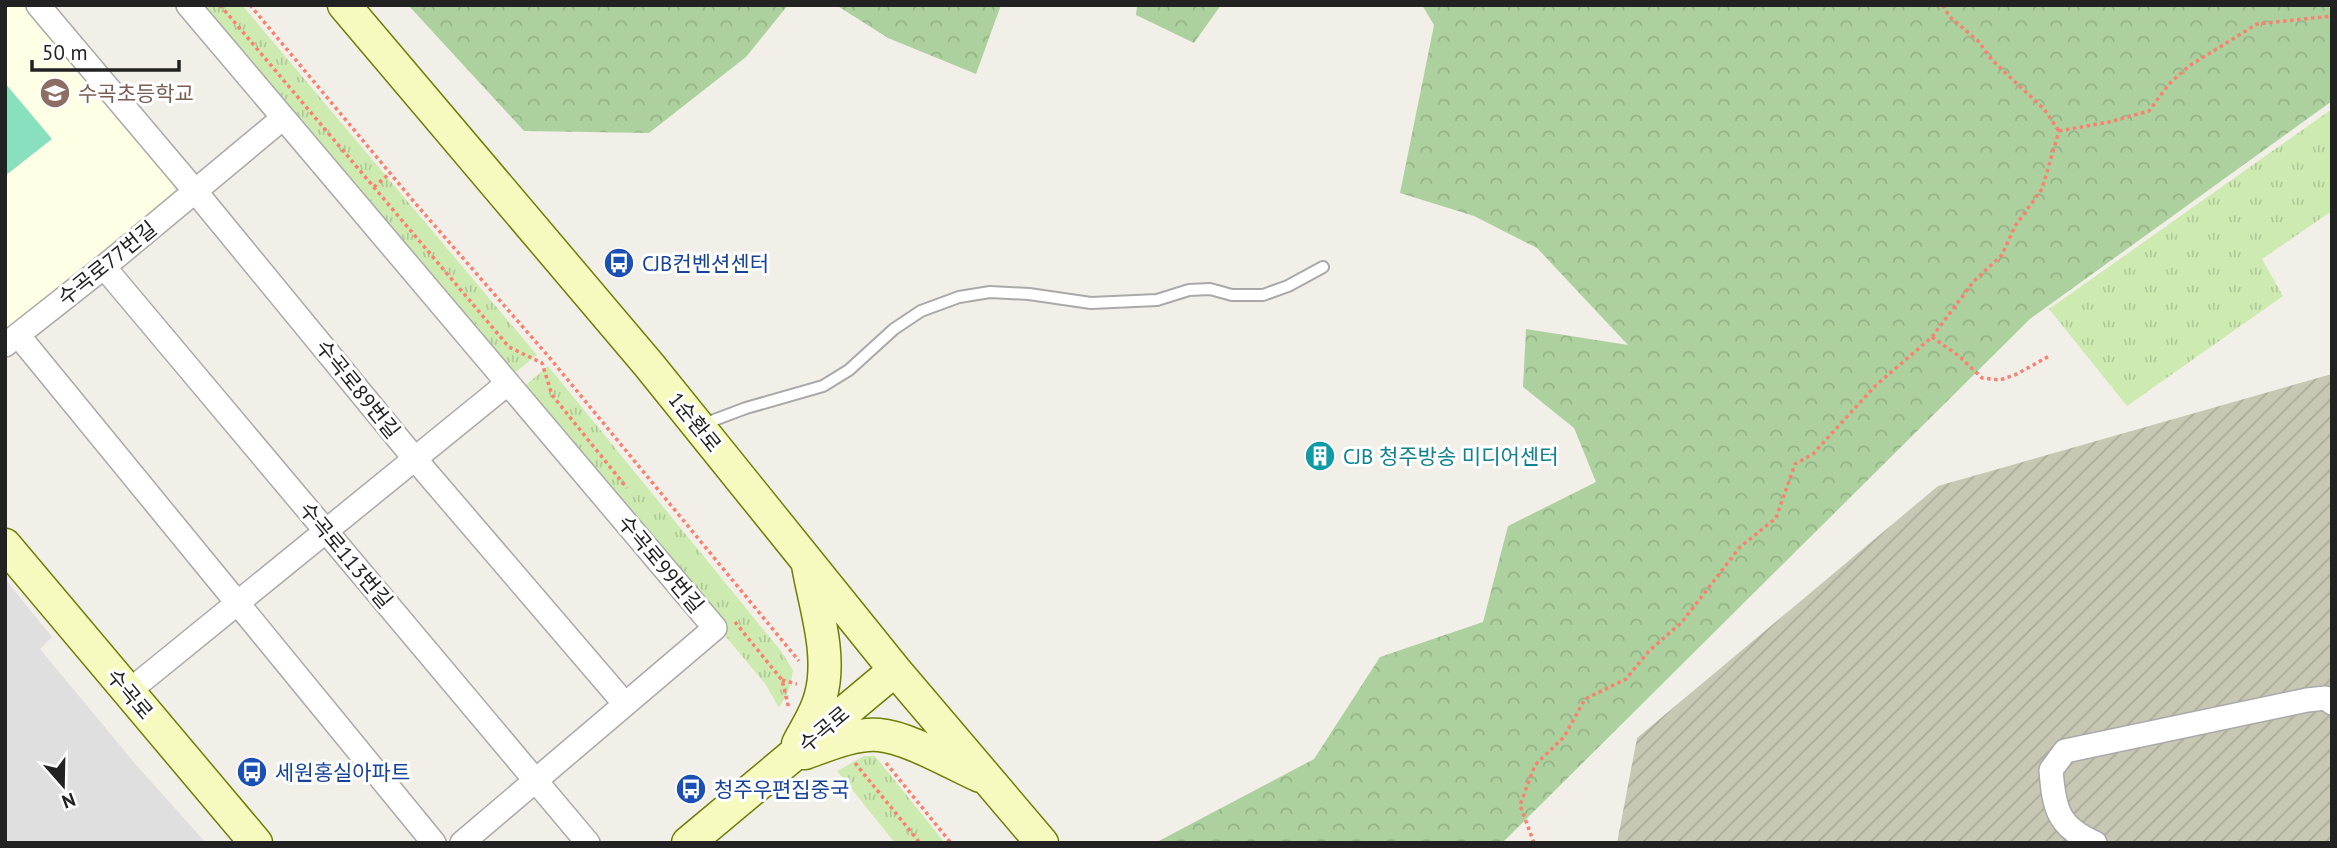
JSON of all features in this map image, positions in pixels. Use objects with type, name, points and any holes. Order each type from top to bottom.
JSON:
[{"type":"main road","name":"1순환로","points":[[344,5],[698,426],[895,670],[1042,843]]},
{"type":"main road","name":"수곡로","points":[[5,545],[256,843]]},
{"type":"main road","points":[[790,758],[818,708],[824,674],[825,659],[807,561]]},
{"type":"main road","name":"수곡로","points":[[688,843],[895,670]]},
{"type":"main road","points":[[790,758],[843,740],[877,735],[906,743],[989,780]]},
{"type":"street","points":[[38,5],[195,191]]},
{"type":"street","points":[[188,5],[508,383]]},
{"type":"street","name":"수곡로77번길","points":[[237,604],[131,473],[12,340],[283,118]]},
{"type":"street","name":"수곡로89번길","points":[[195,191],[415,459],[625,704]]},
{"type":"street","name":"수곡로113번길","points":[[104,267],[588,843]]},
{"type":"street","name":"수곡로89번길","points":[[128,692],[508,383]]},
{"type":"street","name":"수곡로99번길","points":[[462,843],[715,628],[508,383]]},
{"type":"street","points":[[237,604],[434,843]]},
{"type":"street","points":[[2095,843],[2077,835],[2059,816],[2051,770],[2065,751],[2307,701],[2326,698],[2332,703]]},
{"type":"lane","points":[[698,426],[746,408],[823,386],[849,370],[872,347],[920,311],[959,297],[990,292],[1029,294],[1091,303],[1157,300],[1189,290],[1210,289],[1232,295],[1264,295],[1288,286],[1323,267]]},
{"type":"path","points":[[220,5],[509,347],[542,363],[552,395]]},
{"type":"path","points":[[250,5],[549,357],[804,668]]},
{"type":"path","points":[[1943,5],[1949,16],[1978,41],[1992,60],[2044,109],[2059,131]]},
{"type":"path","points":[[2059,131],[2149,111],[2169,84],[2189,66],[2257,24],[2332,16]]},
{"type":"path","points":[[1534,843],[1520,805],[1535,765],[1564,737],[1585,699],[1626,679],[1649,651],[1682,622],[1740,547],[1776,517],[1795,464],[1813,454],[1875,386],[1932,337],[1974,281],[2002,255],[2015,226],[2042,190],[2059,131]]},
{"type":"path","points":[[374,187],[390,173]]},
{"type":"path","points":[[1932,337],[1959,356],[1982,378],[2000,380],[2051,355]]},
{"type":"path","points":[[782,680],[790,715]]},
{"type":"path","points":[[878,755],[951,843]]},
{"type":"path","points":[[854,762],[920,843]]},
{"type":"shaded area","name":"수곡초등학교","points":[[5,5],[32,5],[176,180],[173,194],[5,329]]},
{"type":"shaded area","points":[[2332,374],[2332,843],[1617,843],[1637,738],[1938,486]]},
{"type":"shaded area","points":[[5,579],[52,637],[40,649],[137,766],[206,843],[5,843]]},
{"type":"green space","points":[[197,5],[242,5],[537,355],[511,376]]},
{"type":"green space","points":[[408,5],[788,5],[746,57],[649,133],[524,131]]},
{"type":"green space","points":[[836,5],[1001,5],[976,74],[888,38]]},
{"type":"green space","points":[[1137,5],[1221,5],[1194,43],[1136,15]]},
{"type":"green space","points":[[1422,5],[2332,5],[2332,101],[2030,319],[1502,843],[1155,843],[1314,759],[1380,657],[1483,622],[1508,526],[1596,482],[1574,428],[1523,387],[1526,329],[1628,345],[1537,248],[1474,216],[1400,193],[1434,25]]},
{"type":"green space","points":[[5,83],[52,139],[5,176]]},
{"type":"green space","points":[[2332,109],[2332,211],[2262,259],[2283,296],[2127,406],[2049,309]]},
{"type":"green space","points":[[548,366],[781,651],[793,670],[789,690],[779,708],[766,685],[520,390]]},
{"type":"green space","points":[[864,756],[875,756],[945,843],[895,843],[837,771]]},
{"type":"place","name":"수곡초등학교","points":[[55,93]]},
{"type":"place","name":"CJB컨벤션센터","points":[[619,263]]},
{"type":"place","name":"CJB 청주방송 미디어센터","points":[[1320,456]]},
{"type":"place","name":"세원홍실아파트","points":[[252,772]]},
{"type":"place","name":"청주우편집중국","points":[[691,789]]}]
